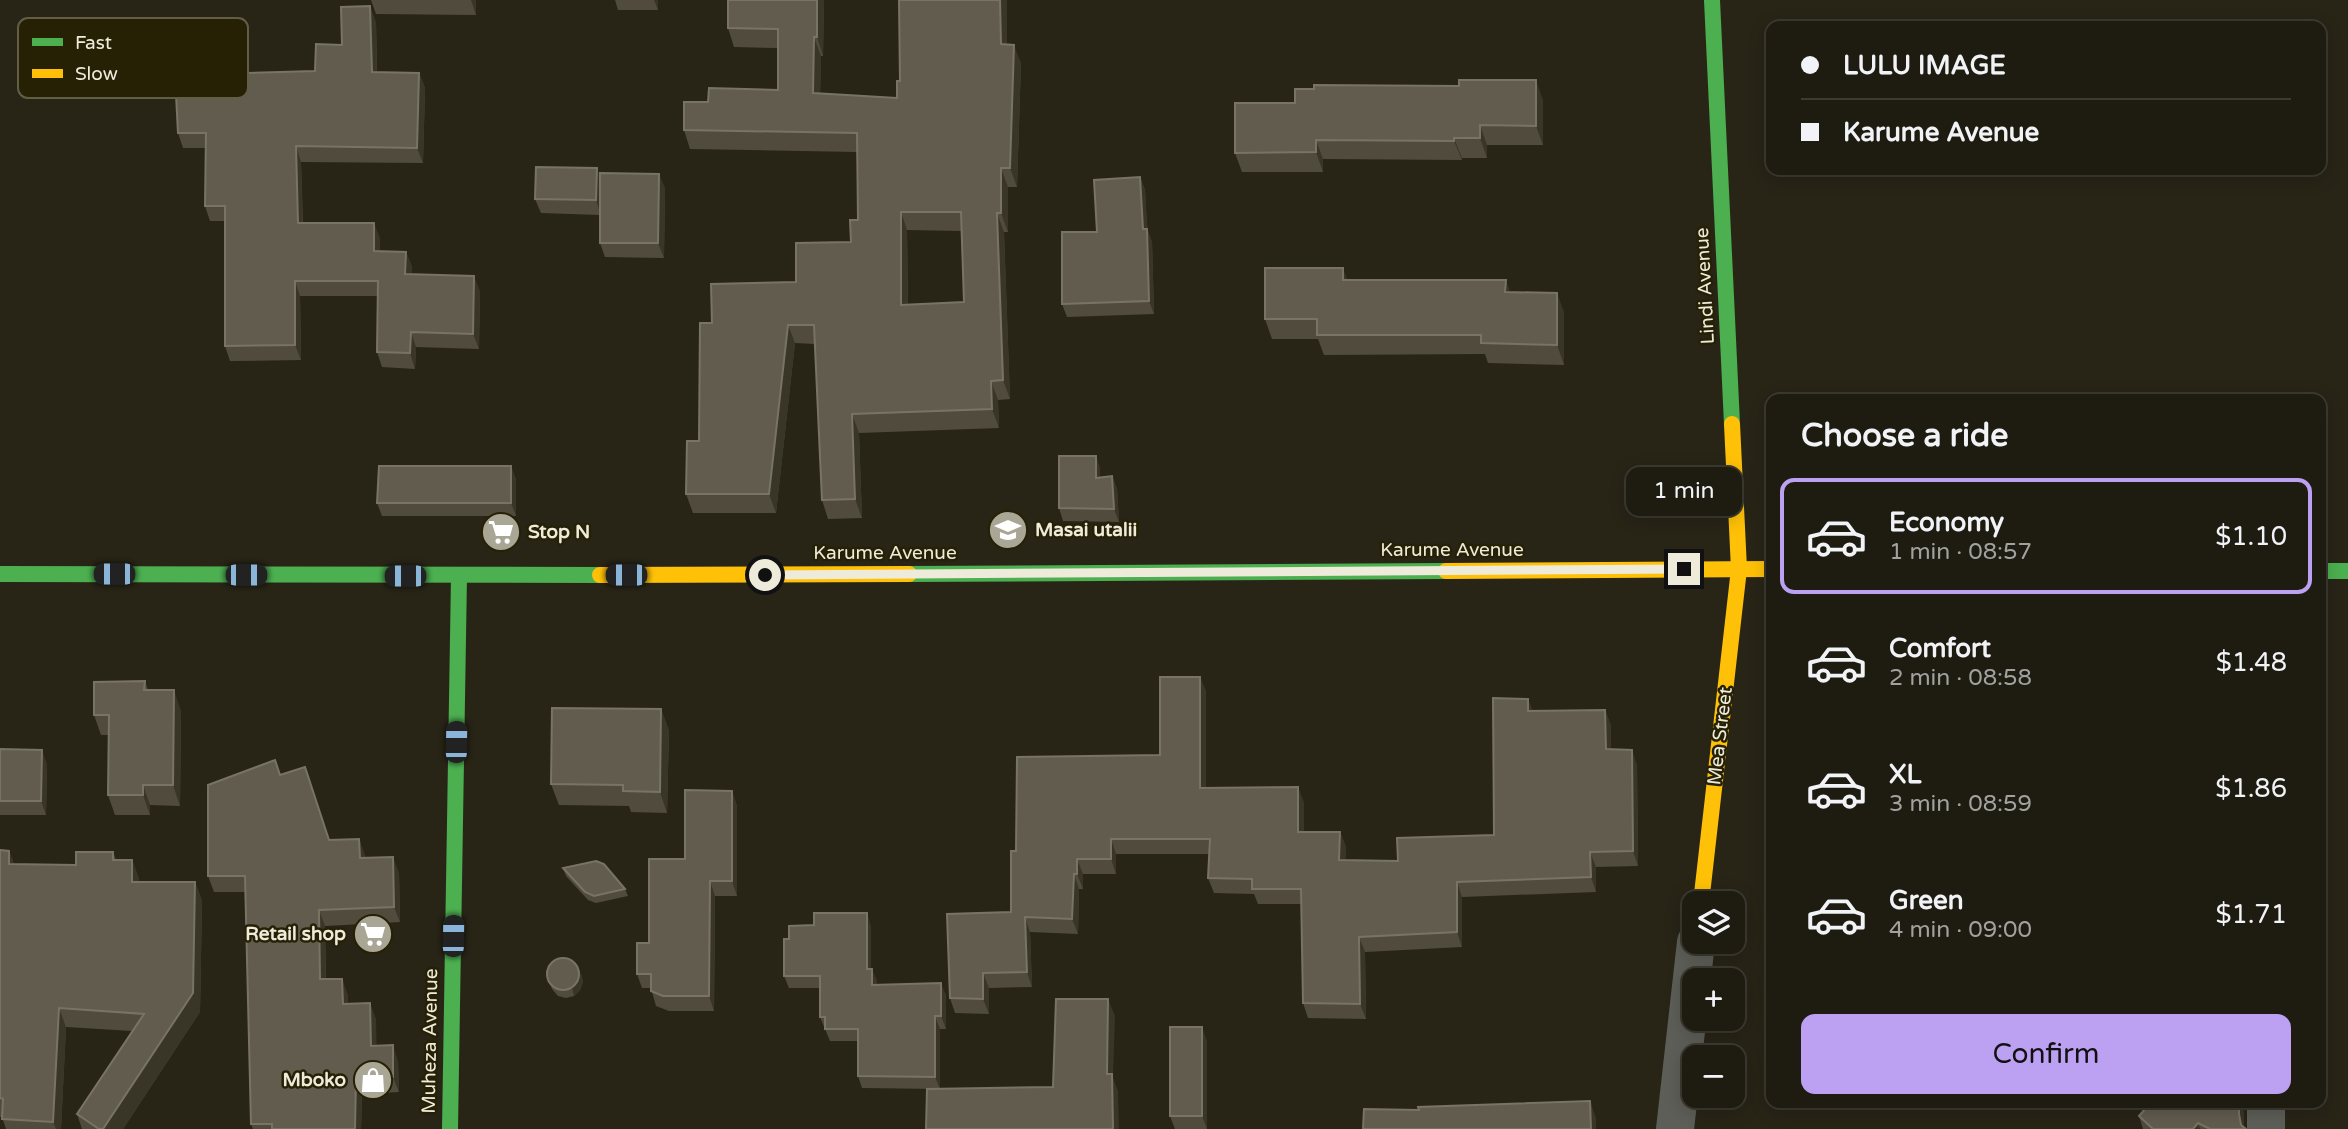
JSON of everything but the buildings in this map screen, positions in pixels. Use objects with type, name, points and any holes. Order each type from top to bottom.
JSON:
[{"type":"main road","name":"Lindi Avenue","points":[[1712,0],[1739,569]]},
{"type":"main road","name":"Mea Street","points":[[1702,891],[1739,569]]},
{"type":"main road","name":"Karume Avenue","points":[[3,576],[1766,569]]},
{"type":"main road","points":[[2326,571],[2348,571]]},
{"type":"main road","name":"Muheza Avenue","points":[[450,1129],[458,576]]},
{"type":"street","points":[[1675,1129],[1695,954]]},
{"type":"street","points":[[2266,1108],[2266,1129]]},
{"type":"traffic: fast","points":[[1712,0],[1732,424]]},
{"type":"traffic: fast","points":[[909,574],[1446,571]]},
{"type":"traffic: fast","points":[[2326,571],[2348,571]]},
{"type":"traffic: fast","points":[[0,574],[600,575]]},
{"type":"traffic: fast","points":[[450,1129],[459,576]]},
{"type":"traffic: slow","points":[[1702,891],[1739,569],[1732,424]]},
{"type":"traffic: slow","points":[[1446,571],[1766,569]]},
{"type":"traffic: slow","points":[[600,575],[909,574]]},
{"type":"place","name":"Masai utalii","points":[[1008,530]]},
{"type":"place","name":"Stop N","points":[[501,532]]},
{"type":"place","name":"Retail shop","points":[[373,934]]},
{"type":"place","name":"Mboko","points":[[373,1080]]},
{"type":"route","points":[[765,575],[1684,569]]}]
